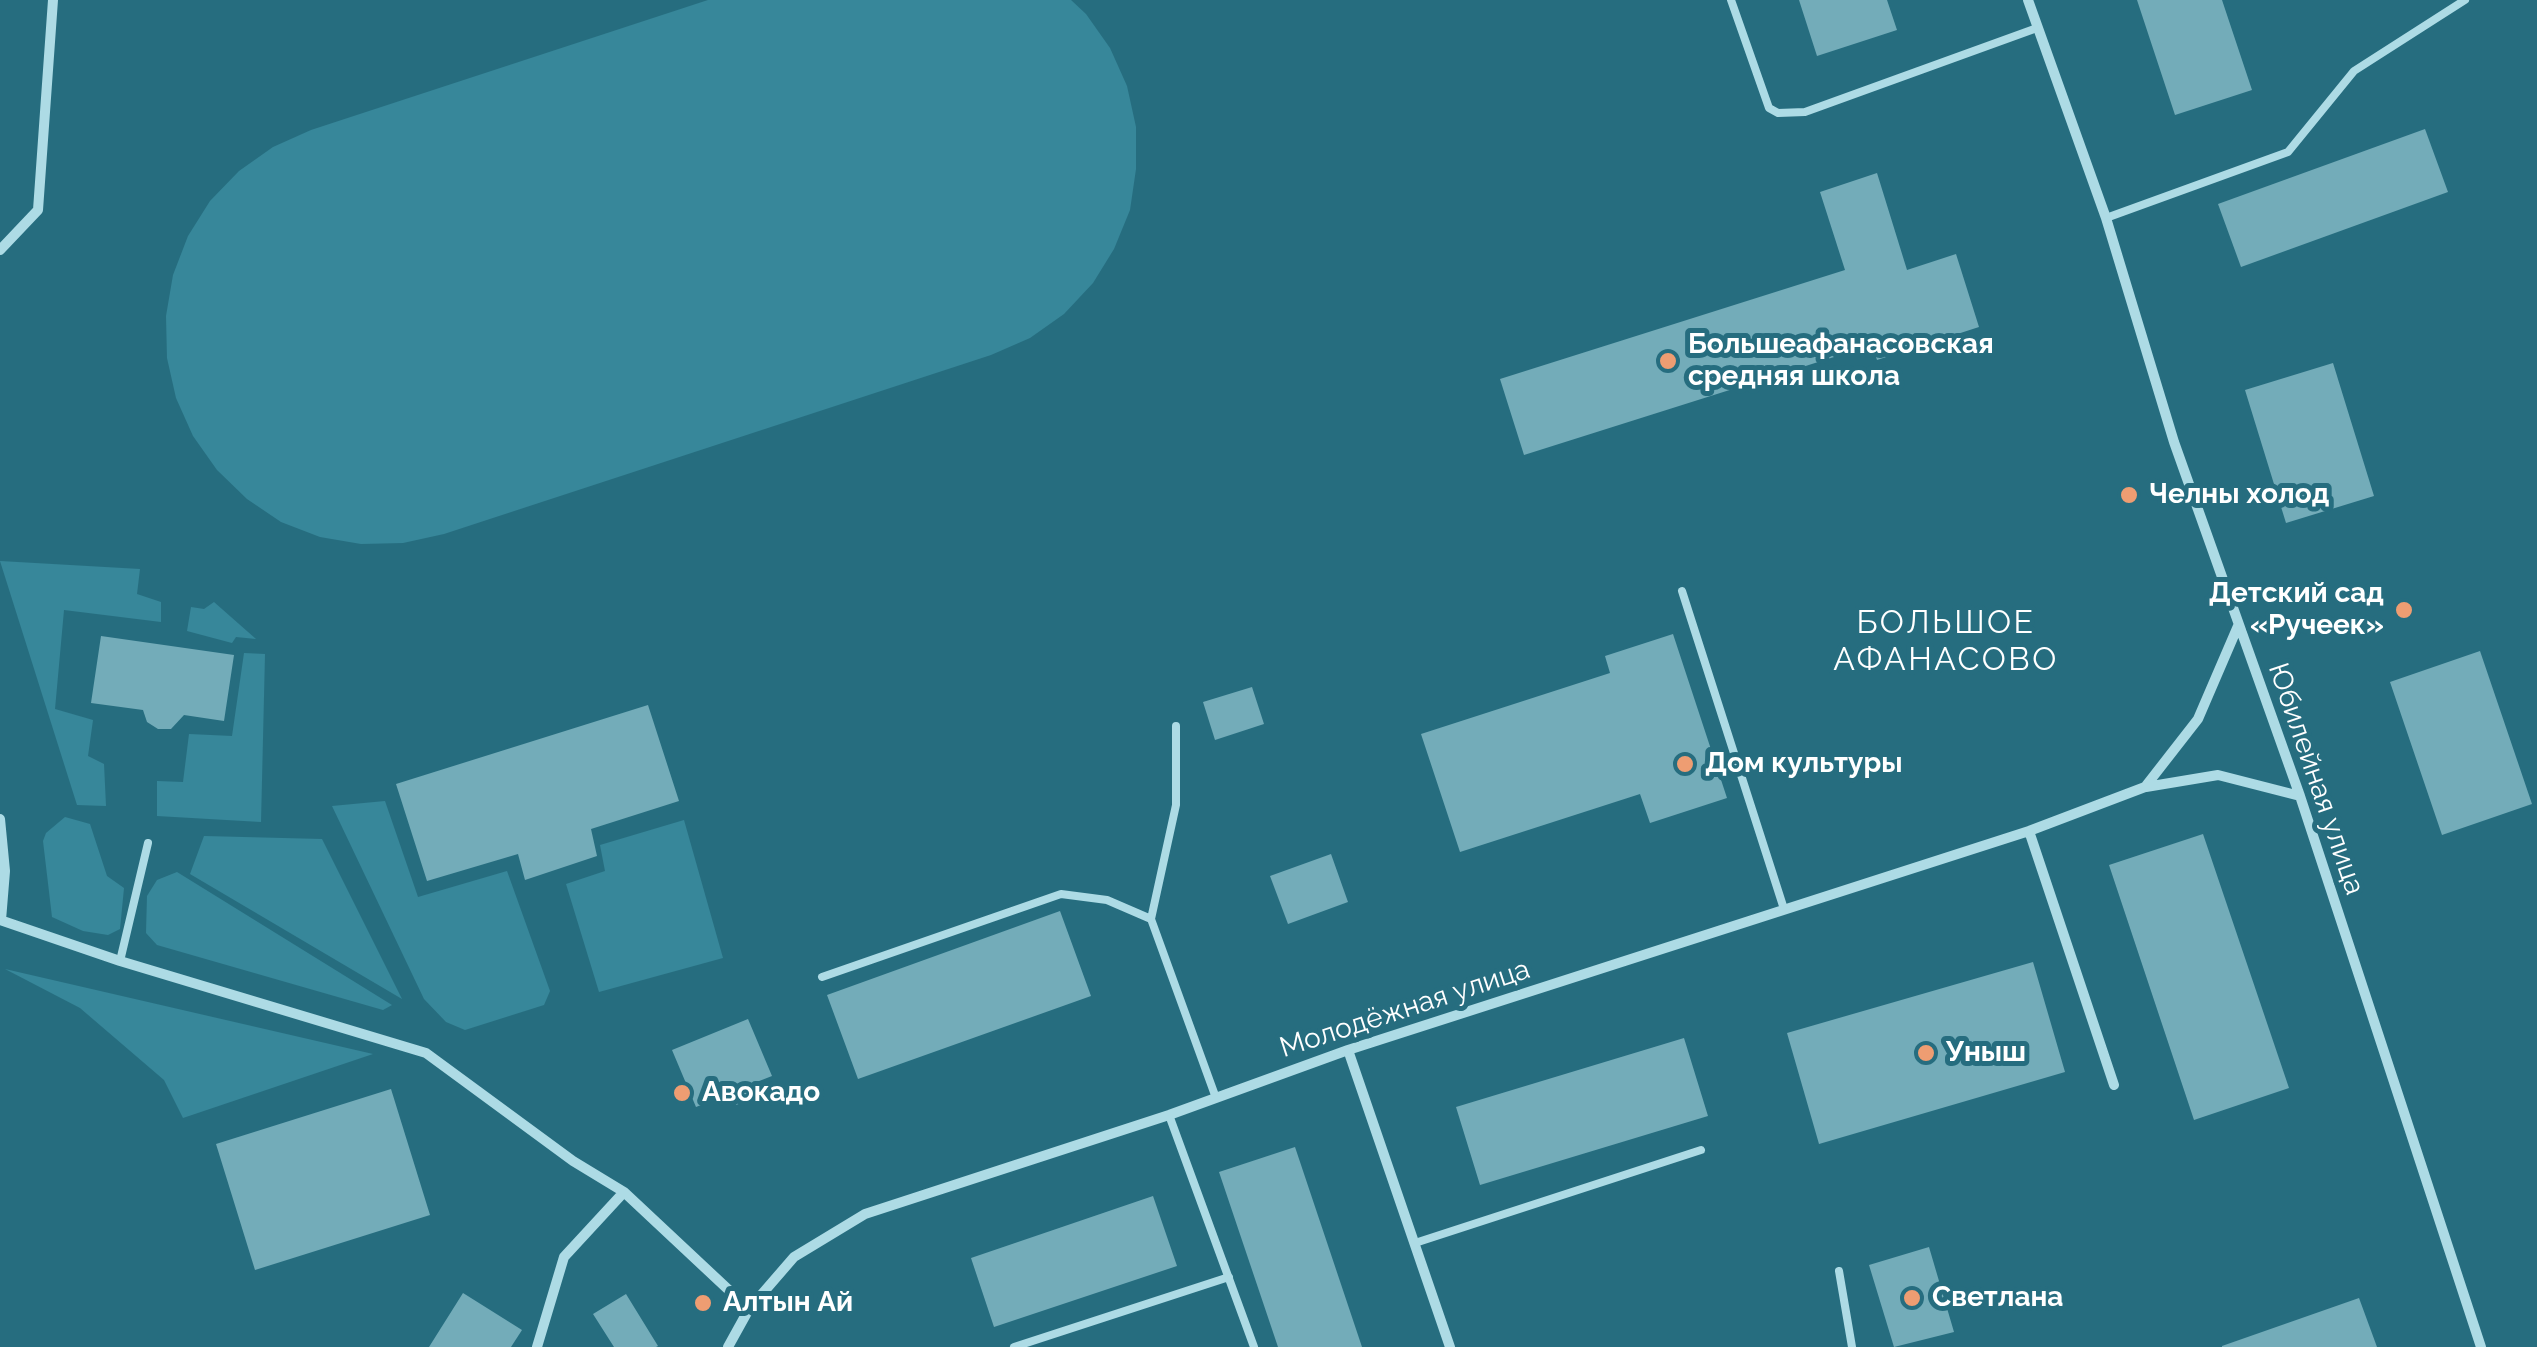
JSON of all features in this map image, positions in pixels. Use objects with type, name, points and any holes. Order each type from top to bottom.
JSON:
[{"type":"street","points":[[0,250],[38,210],[54,0]]},
{"type":"street","name":"Юбилейная улица","points":[[2028,0],[2106,218],[2174,442],[2300,796],[2481,1347]]},
{"type":"street","points":[[2145,787],[2198,718],[2238,626]]},
{"type":"street","name":"Молодёжная улица","points":[[728,1347],[749,1309],[794,1257],[865,1214],[1169,1115],[1348,1050],[2028,831],[2145,787],[2218,775],[2300,796]]},
{"type":"street","points":[[0,819],[6,871],[0,921],[120,962],[426,1052],[572,1161],[624,1192],[749,1309]]},
{"type":"street","points":[[2028,831],[2114,1085]]},
{"type":"street","points":[[1348,1050],[1450,1347]]},
{"type":"street","points":[[538,1347],[564,1257],[624,1192]]},
{"type":"lane","points":[[1732,0],[1768,108],[1778,112],[1805,112],[2037,28]]},
{"type":"lane","points":[[2106,218],[2288,152],[2354,70],[2465,0]]},
{"type":"lane","points":[[1682,591],[1784,909]]},
{"type":"lane","points":[[1176,726],[1176,804],[1150,919],[1216,1098]]},
{"type":"lane","points":[[120,962],[148,843]]},
{"type":"lane","points":[[822,977],[1060,894],[1107,900],[1150,919]]},
{"type":"lane","points":[[1169,1115],[1254,1347]]},
{"type":"lane","points":[[1415,1243],[1701,1150]]},
{"type":"lane","points":[[1838,1271],[1852,1347]]},
{"type":"lane","points":[[1014,1347],[1229,1276]]},
{"type":"shaded area","points":[[708,0],[1071,0],[1110,48],[1127,86],[1136,127],[1136,169],[1130,210],[1114,249],[1093,283],[1064,314],[1030,338],[991,355],[444,534],[403,543],[361,544],[320,537],[281,522],[247,499],[217,470],[193,436],[176,398],[167,358],[166,316],[173,275],[188,236],[210,201],[239,171],[273,147],[311,130]]},
{"type":"shaded area","points":[[0,561],[140,569],[137,594],[161,602],[161,622],[64,610],[55,709],[93,720],[88,756],[104,764],[106,806],[77,805]]},
{"type":"shaded area","points":[[214,602],[256,639],[236,637],[232,643],[187,631],[191,607],[204,609]]},
{"type":"shaded area","points":[[244,653],[265,654],[261,822],[157,816],[157,781],[183,782],[189,734],[232,736]]},
{"type":"shaded area","points":[[385,801],[418,897],[507,871],[550,991],[544,1005],[465,1030],[446,1022],[424,999],[332,806]]},
{"type":"shaded area","points":[[65,817],[90,824],[107,876],[124,888],[120,929],[108,935],[83,931],[52,917],[43,841],[46,833]]},
{"type":"shaded area","points":[[684,820],[723,958],[599,992],[566,884],[605,871],[600,845]]},
{"type":"shaded area","points":[[204,836],[322,839],[402,999],[190,874]]},
{"type":"shaded area","points":[[177,872],[392,1005],[383,1010],[157,945],[146,933],[147,896],[157,880]]},
{"type":"shaded area","points":[[5,969],[373,1054],[183,1118],[164,1080],[80,1008]]},
{"type":"building","points":[[1799,0],[1887,0],[1897,30],[1817,56]]},
{"type":"building","points":[[2137,0],[2222,0],[2252,90],[2175,115]]},
{"type":"building","points":[[2425,129],[2448,192],[2241,267],[2218,204]]},
{"type":"building","points":[[1877,173],[1907,270],[1956,254],[1979,327],[1877,360],[1872,345],[1524,455],[1500,379],[1845,270],[1820,192]]},
{"type":"building","points":[[2333,363],[2374,496],[2286,523],[2245,390]]},
{"type":"building","points":[[1673,634],[1727,798],[1650,823],[1640,794],[1460,852],[1421,734],[1610,673],[1605,656]]},
{"type":"building","points":[[101,636],[234,655],[224,721],[184,715],[171,729],[158,729],[147,722],[143,710],[91,703]]},
{"type":"building","points":[[2480,651],[2532,804],[2442,835],[2390,682]]},
{"type":"building","points":[[1252,687],[1264,724],[1215,740],[1203,702]]},
{"type":"building","points":[[648,705],[679,801],[591,829],[597,856],[525,880],[518,854],[427,881],[396,784]]},
{"type":"building","points":[[2203,834],[2289,1088],[2194,1120],[2109,865]]},
{"type":"building","points":[[1331,854],[1348,902],[1288,924],[1270,876]]},
{"type":"building","points":[[1060,911],[1091,996],[858,1079],[827,995]]},
{"type":"building","name":"Уныш","points":[[2033,962],[2065,1072],[1819,1144],[1787,1033]]},
{"type":"building","points":[[748,1019],[772,1076],[749,1085],[754,1098],[736,1105],[731,1093],[696,1107],[672,1050]]},
{"type":"building","points":[[1684,1038],[1708,1116],[1480,1185],[1456,1107]]},
{"type":"building","points":[[391,1089],[430,1215],[255,1270],[216,1144]]},
{"type":"building","points":[[1295,1147],[1362,1347],[1278,1347],[1219,1172]]},
{"type":"building","points":[[1153,1196],[1177,1266],[994,1327],[971,1258]]},
{"type":"building","name":"Светлана","points":[[1929,1247],[1954,1332],[1894,1347],[1869,1265]]},
{"type":"building","points":[[463,1293],[522,1330],[511,1347],[429,1347]]},
{"type":"building","points":[[626,1294],[658,1346],[614,1347],[593,1314]]},
{"type":"building","points":[[2359,1298],[2377,1347],[2222,1347],[2222,1346]]},
{"type":"place","name":"Большеафанасовская средняя школа","points":[[1668,361]]},
{"type":"place","name":"Челны холод","points":[[2129,495]]},
{"type":"place","name":"Детский сад «Ручеек»","points":[[2404,610]]},
{"type":"place","name":"Дом культуры","points":[[1685,764]]},
{"type":"place","name":"Уныш","points":[[1926,1053]]},
{"type":"place","name":"Авокадо","points":[[682,1093]]},
{"type":"place","name":"Светлана","points":[[1912,1298]]},
{"type":"place","name":"Алтын Ай","points":[[703,1303]]},
{"type":"district","name":"БОЛЬШОЕ АФАНАСОВО","points":[[1946,642]]}]
